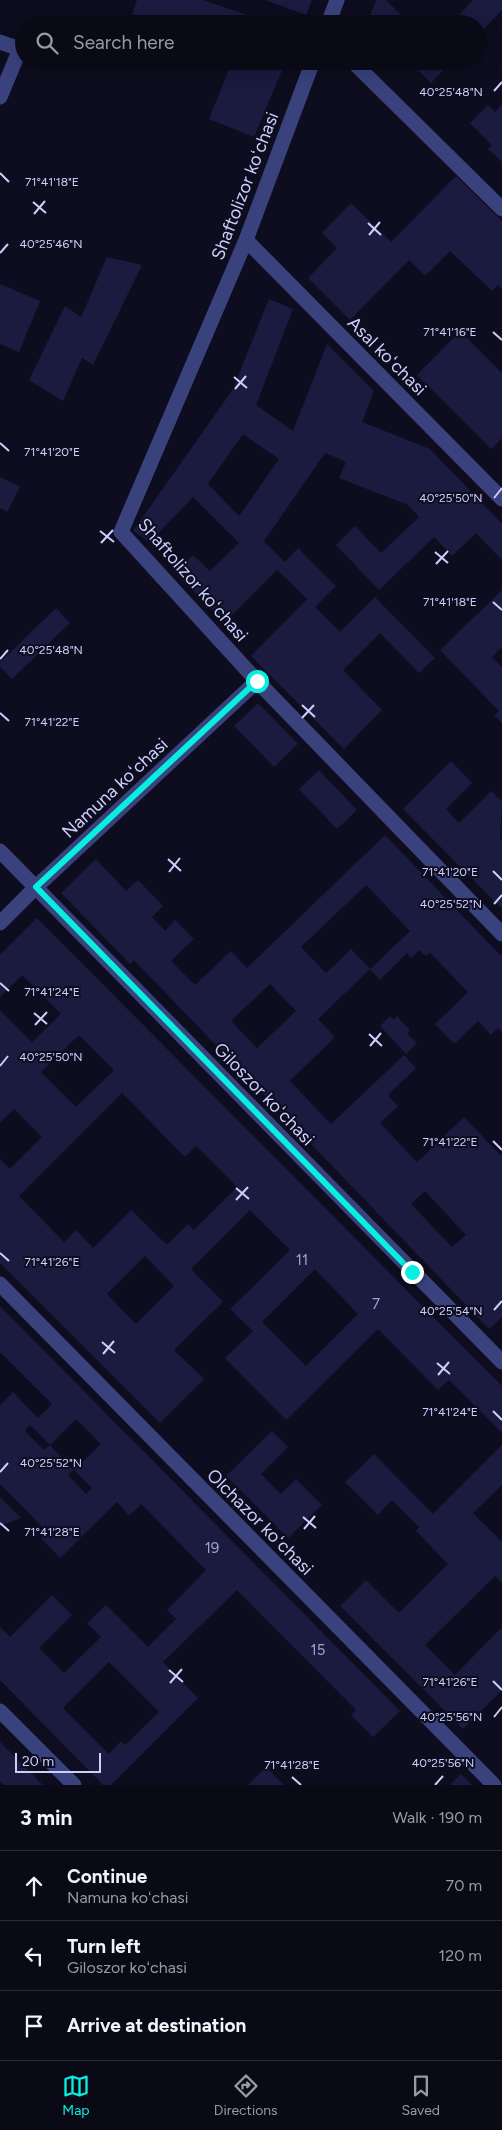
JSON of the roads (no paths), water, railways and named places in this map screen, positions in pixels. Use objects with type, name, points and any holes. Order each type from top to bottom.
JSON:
[{"type":"street","points":[[331,15],[337,0]]},
{"type":"street","points":[[0,42],[15,47]]},
{"type":"street","points":[[0,97],[15,61]]},
{"type":"street","name":"Shaftolizor koʻchasi","points":[[310,70],[246,240],[121,532],[257,681],[502,934]]},
{"type":"street","points":[[361,70],[502,209]]},
{"type":"street","name":"Asal koʻchasi","points":[[246,240],[502,499]]},
{"type":"street","name":"Namuna koʻchasi","points":[[0,923],[36,887],[257,681]]},
{"type":"street","name":"Giloszor koʻchasi","points":[[0,851],[502,1362]]},
{"type":"street","name":"Olchazor koʻchasi","points":[[0,1284],[494,1785]]},
{"type":"street","points":[[0,1711],[74,1785]]}]
